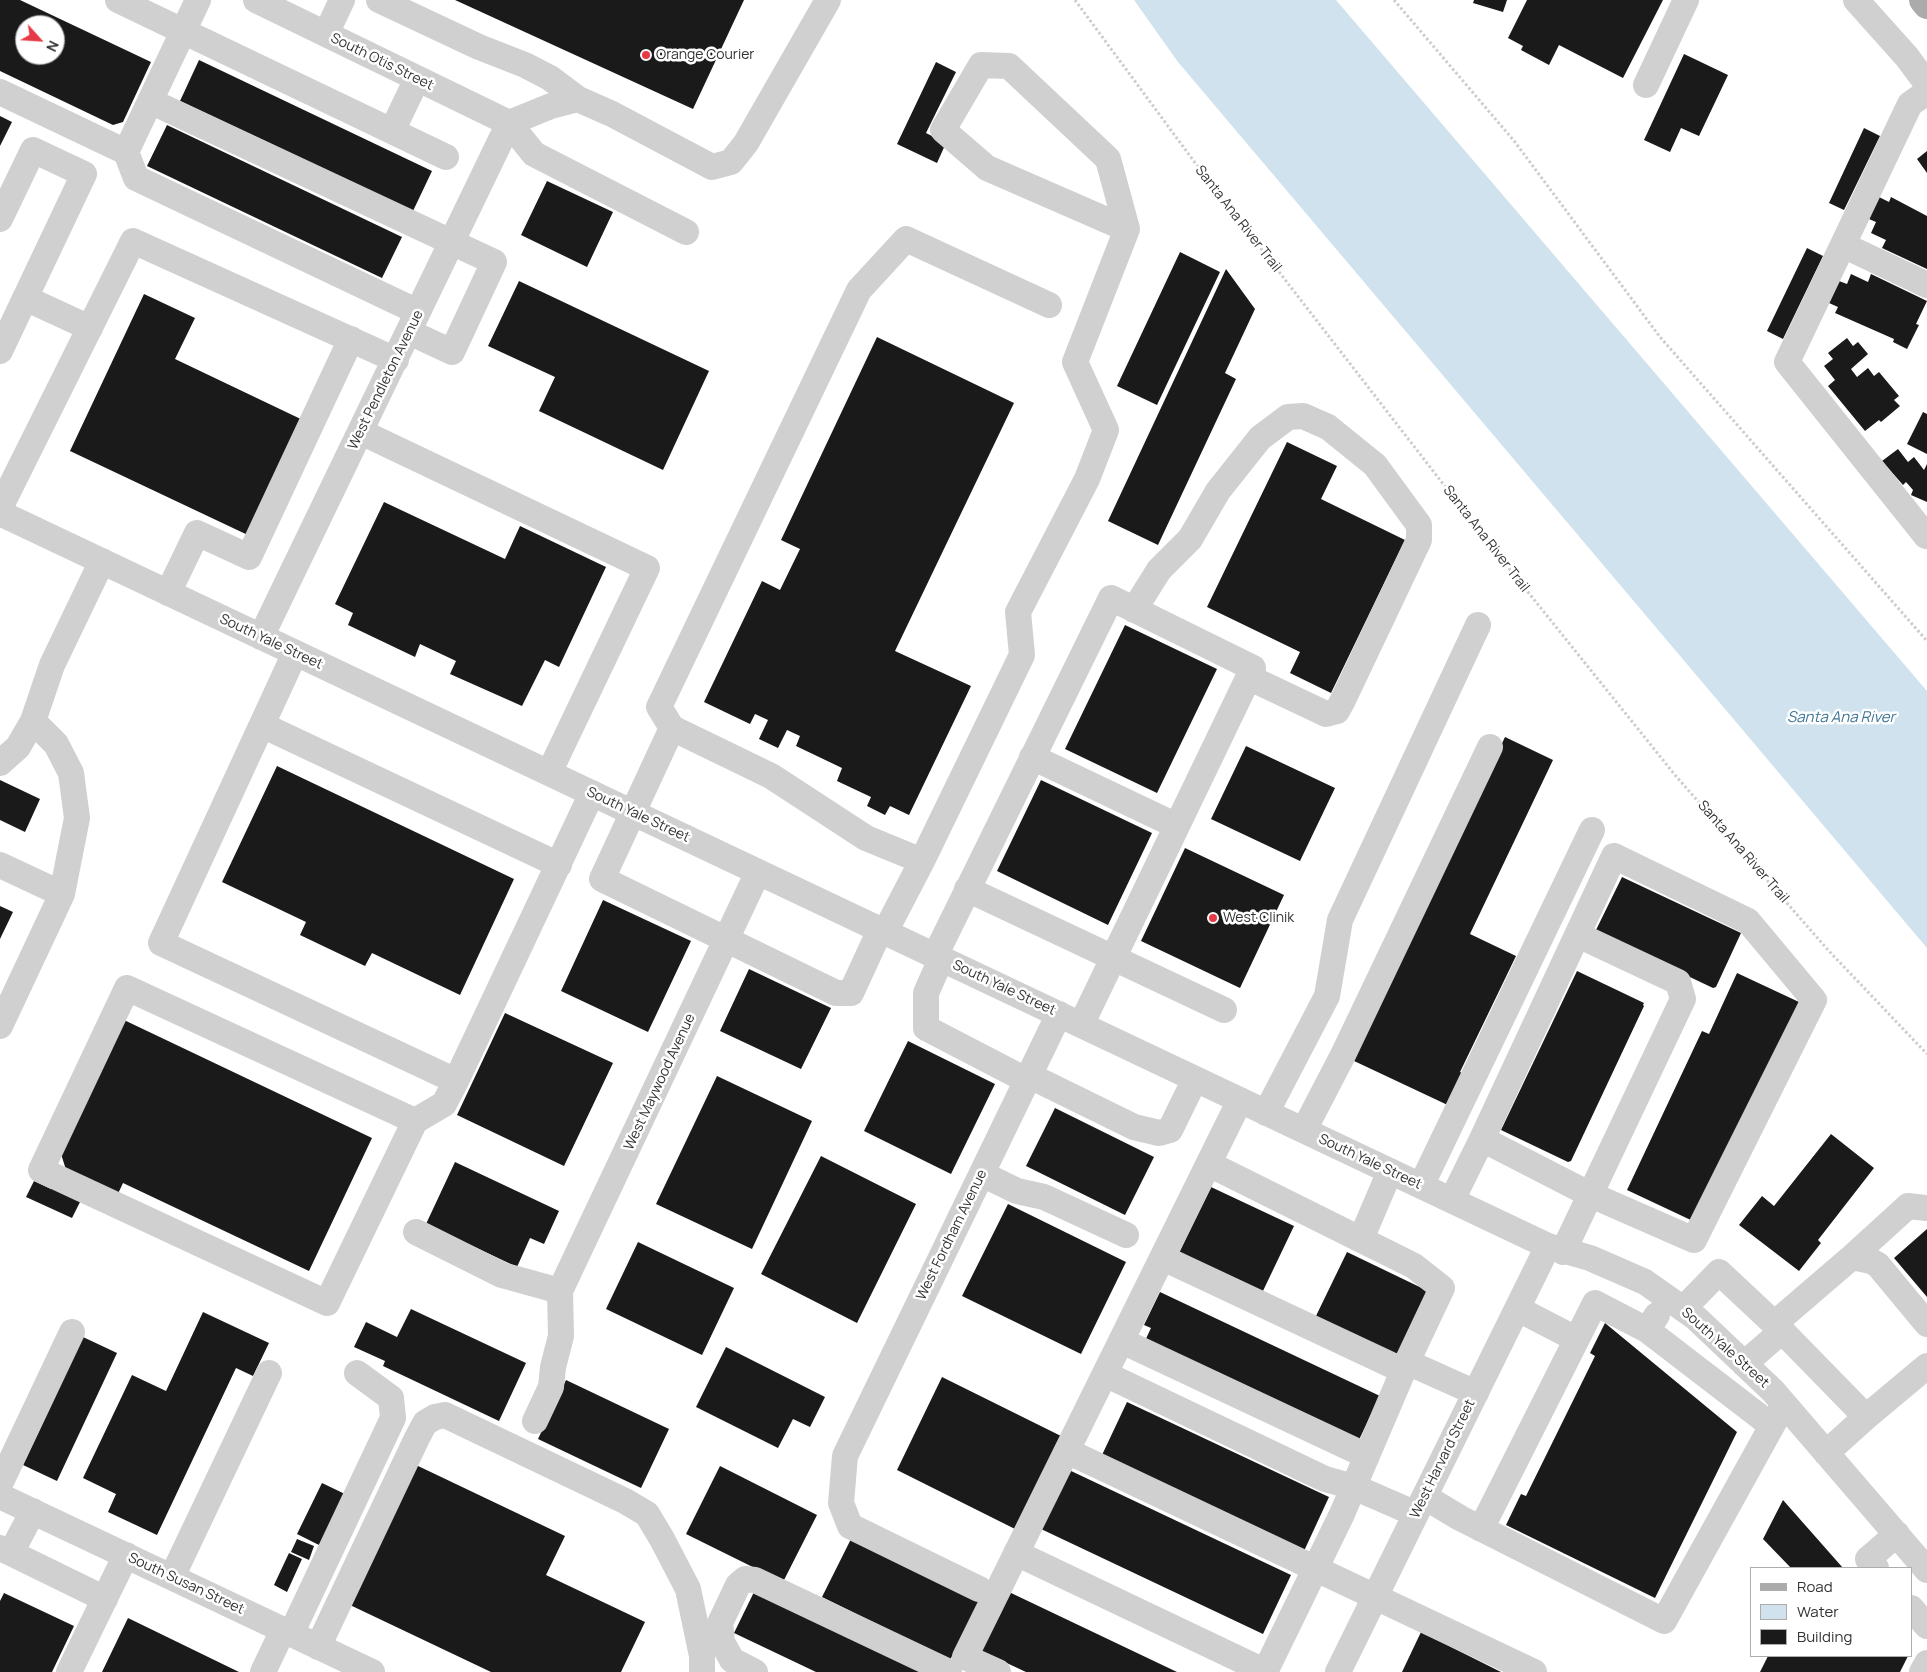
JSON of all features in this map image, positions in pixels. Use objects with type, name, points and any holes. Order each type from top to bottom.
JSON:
[{"type":"main road","points":[[1923,0],[1927,5]]},
{"type":"street","points":[[118,0],[446,157]]},
{"type":"street","points":[[126,152],[198,0]]},
{"type":"street","name":"South Otis Street","points":[[256,0],[509,123]]},
{"type":"street","points":[[326,34],[342,0]]},
{"type":"street","points":[[379,0],[479,48],[525,65],[550,78],[578,99],[612,114],[712,167],[731,162],[746,143],[828,0]]},
{"type":"street","points":[[1646,85],[1686,0]]},
{"type":"street","points":[[1856,0],[1907,57],[1927,84]]},
{"type":"street","points":[[672,728],[602,879],[836,993],[851,993],[922,860],[1022,655],[1018,612],[1087,480],[1106,430],[1075,362],[1127,229],[1108,159],[1009,66],[981,65],[943,130],[987,168],[1127,229]]},
{"type":"street","points":[[392,131],[417,79]]},
{"type":"street","points":[[0,92],[126,152],[136,178],[413,322],[452,352],[494,262],[150,101]]},
{"type":"street","points":[[1926,536],[1787,362],[1910,104],[1927,92]]},
{"type":"street","points":[[578,99],[551,106],[509,123],[534,154],[686,232]]},
{"type":"street","points":[[0,219],[49,116]]},
{"type":"street","name":"West Pendleton Avenue","points":[[261,636],[509,123]]},
{"type":"street","points":[[0,351],[84,174],[33,150]]},
{"type":"street","points":[[922,860],[866,838],[771,776],[672,728],[659,707],[859,290],[906,239],[1049,305]]},
{"type":"street","points":[[0,508],[133,241],[396,360]]},
{"type":"street","points":[[1843,245],[1927,285]]},
{"type":"street","points":[[26,298],[90,328]]},
{"type":"street","points":[[168,593],[197,533],[249,557],[351,339]]},
{"type":"street","points":[[1134,610],[1159,570],[1190,538],[1218,491],[1260,438],[1288,417],[1303,416],[1328,427],[1375,465],[1419,525],[1419,540],[1344,700],[1336,711],[1326,714],[1248,677],[1252,668],[1134,610],[1111,598],[967,889],[938,957],[926,993],[926,1028],[1029,1078],[1134,1127],[1159,1133],[1170,1130],[1195,1079]]},
{"type":"street","points":[[361,432],[647,568],[549,773]]},
{"type":"street","name":"South Yale Street","points":[[0,513],[1421,1186],[1556,1249],[1590,1258],[1645,1282],[1696,1318],[1744,1364],[1778,1415],[1826,1453],[1897,1534],[1923,1558]]},
{"type":"street","points":[[0,763],[18,747],[33,721],[52,665],[102,561]]},
{"type":"street","points":[[1266,1112],[1307,1038],[1327,996],[1340,920],[1478,625]]},
{"type":"street","points":[[295,653],[161,943],[456,1081]]},
{"type":"street","name":"West Fordham Avenue","points":[[978,1589],[850,1526],[841,1503],[845,1456],[1029,1078],[1114,958],[1248,677]]},
{"type":"street","points":[[0,1026],[62,894],[77,818],[71,773],[56,744],[33,721]]},
{"type":"street","points":[[262,725],[559,865]]},
{"type":"street","points":[[1304,1130],[1343,1055],[1490,747]]},
{"type":"street","points":[[1032,757],[1177,826]]},
{"type":"street","points":[[415,1121],[126,988],[41,1170],[326,1302],[415,1121],[444,1104],[592,793]]},
{"type":"street","points":[[1421,1186],[1592,830]]},
{"type":"street","points":[[1452,1200],[1614,856],[1748,921],[1814,1000],[1694,1240],[1589,1194],[1482,1139]]},
{"type":"street","points":[[0,865],[62,894]]},
{"type":"street","name":"West Maywood Avenue","points":[[560,1291],[728,939],[758,872]]},
{"type":"street","points":[[967,889],[1224,1010]]},
{"type":"street","name":"West Harvard Street","points":[[1341,1671],[1420,1506],[1518,1309],[1589,1194],[1683,999],[1678,982],[1578,935]]},
{"type":"street","points":[[998,1672],[965,1657],[1240,1100]]},
{"type":"street","points":[[1016,1553],[1265,1672],[1354,1487],[1405,1367],[1442,1288],[1414,1266],[1209,1164]]},
{"type":"street","points":[[1361,1240],[1390,1171]]},
{"type":"street","points":[[982,1174],[1017,1191],[1044,1197],[1126,1236]]},
{"type":"street","points":[[1744,1364],[1778,1328],[1852,1257],[1918,1207]]},
{"type":"street","points":[[416,1232],[502,1275],[560,1291],[561,1336],[550,1387],[535,1421]]},
{"type":"street","points":[[1852,1257],[1871,1261],[1878,1265],[1927,1324]]},
{"type":"street","points":[[1163,1258],[1405,1367],[1476,1393]]},
{"type":"street","points":[[1647,1330],[1675,1303],[1719,1272],[1866,1416]]},
{"type":"street","points":[[1105,1374],[1325,1479],[1420,1506],[1481,1529],[1664,1621],[1778,1415],[1647,1330],[1595,1303],[1481,1529]]},
{"type":"street","points":[[1518,1309],[1576,1339]]},
{"type":"street","points":[[0,1484],[72,1332]]},
{"type":"street","points":[[1122,1341],[1367,1456]]},
{"type":"street","points":[[1826,1453],[1866,1416],[1927,1366]]},
{"type":"street","points":[[263,1672],[287,1632],[393,1418],[391,1398],[357,1372]]},
{"type":"street","points":[[172,1577],[269,1373]]},
{"type":"street","points":[[326,1658],[417,1438],[425,1424],[435,1417],[445,1415],[625,1501],[647,1514],[688,1589],[702,1656],[702,1672]]},
{"type":"street","points":[[1067,1451],[1534,1672]]},
{"type":"street","name":"South Susan Street","points":[[0,1496],[287,1632],[326,1658],[372,1672]]},
{"type":"street","points":[[32,1511],[5,1551],[104,1598]]},
{"type":"street","points":[[1875,1567],[1868,1560],[1897,1534]]},
{"type":"street","points":[[69,1672],[126,1555]]},
{"type":"street","points":[[756,1672],[732,1660],[722,1642],[720,1623],[738,1585],[745,1579],[755,1580],[949,1672]]},
{"type":"street","points":[[1912,1609],[1927,1626]]},
{"type":"street","points":[[1922,1672],[1927,1663]]},
{"type":"path","name":"Santa Ana River Trail","points":[[1074,0],[1210,182],[1470,519],[1675,775],[1828,950],[1927,1054]]},
{"type":"path","points":[[1394,0],[1515,142],[1660,336],[1927,641]]},
{"type":"water","name":"Santa Ana River","points":[[1134,0],[1336,0],[1927,691],[1927,948],[1178,62]]},
{"type":"building","points":[[0,0],[20,0],[52,15],[15,15],[15,65],[65,65],[65,21],[151,62],[123,122],[113,125],[0,71]]},
{"type":"building","name":"Orange Courier","points":[[455,0],[744,0],[693,109]]},
{"type":"building","points":[[1474,0],[1507,0],[1503,12],[1473,3]]},
{"type":"building","points":[[1527,0],[1663,0],[1623,78],[1559,45],[1549,65],[1521,50],[1523,46],[1508,38]]},
{"type":"building","points":[[1684,54],[1728,75],[1699,136],[1681,128],[1670,152],[1644,140]]},
{"type":"building","points":[[199,60],[432,171],[413,211],[180,101]]},
{"type":"building","points":[[936,62],[956,72],[926,133],[946,143],[937,163],[897,144]]},
{"type":"building","points":[[0,116],[12,122],[0,146]]},
{"type":"building","points":[[167,125],[402,237],[382,278],[147,166]]},
{"type":"building","points":[[1864,128],[1880,136],[1844,210],[1829,203]]},
{"type":"building","points":[[1927,151],[1927,173],[1917,159]]},
{"type":"building","points":[[547,181],[613,212],[587,267],[521,235]]},
{"type":"building","points":[[1879,197],[1889,202],[1891,197],[1927,216],[1927,269],[1882,248],[1886,240],[1871,233],[1876,222],[1869,219]]},
{"type":"building","points":[[1807,248],[1823,256],[1783,339],[1767,331]]},
{"type":"building","points":[[1180,252],[1220,272],[1157,405],[1117,386]]},
{"type":"building","points":[[1226,269],[1255,309],[1225,373],[1236,379],[1158,545],[1108,521]]},
{"type":"building","points":[[1851,274],[1868,282],[1871,274],[1927,301],[1916,324],[1919,325],[1907,349],[1893,342],[1894,339],[1835,313],[1838,307],[1829,303],[1839,281],[1847,284]]},
{"type":"building","points":[[519,281],[709,371],[663,470],[539,411],[555,377],[488,346]]},
{"type":"building","points":[[144,294],[195,318],[175,359],[307,422],[252,537],[70,451]]},
{"type":"building","points":[[877,337],[1014,403],[895,651],[971,686],[909,815],[890,806],[885,815],[867,806],[871,797],[837,781],[842,768],[796,746],[800,736],[787,730],[778,748],[759,739],[768,720],[755,714],[750,724],[704,702],[762,581],[780,590],[800,549],[781,540]]},
{"type":"building","points":[[1847,338],[1853,346],[1858,342],[1868,354],[1851,369],[1857,377],[1868,368],[1874,376],[1879,372],[1899,396],[1894,400],[1900,406],[1881,422],[1879,420],[1865,431],[1828,386],[1835,380],[1824,366],[1833,359],[1828,353]]},
{"type":"building","points":[[1923,412],[1927,414],[1927,454],[1907,444]]},
{"type":"building","points":[[1287,442],[1337,466],[1321,499],[1405,540],[1331,693],[1290,673],[1300,652],[1207,607]]},
{"type":"building","points":[[1898,449],[1908,462],[1914,457],[1924,470],[1927,464],[1927,502],[1911,495],[1913,490],[1906,482],[1903,485],[1882,461]]},
{"type":"building","points":[[384,502],[505,559],[520,526],[606,567],[559,667],[545,660],[522,706],[450,674],[456,661],[420,644],[415,657],[348,625],[353,613],[335,604]]},
{"type":"building","points":[[1125,625],[1217,669],[1157,793],[1065,749]]},
{"type":"building","points":[[1505,737],[1553,760],[1470,934],[1516,956],[1460,1072],[1470,1077],[1454,1108],[1352,1060]]},
{"type":"building","points":[[1246,746],[1335,788],[1300,861],[1211,819]]},
{"type":"building","points":[[277,766],[514,879],[460,995],[372,953],[365,966],[300,935],[306,922],[222,882]]},
{"type":"building","points":[[0,780],[40,799],[25,832],[0,820]]},
{"type":"building","points":[[1041,780],[1152,833],[1108,925],[997,871]]},
{"type":"building","name":"West Clinik","points":[[1185,848],[1284,895],[1240,988],[1141,941]]},
{"type":"building","points":[[1622,877],[1741,933],[1716,987],[1713,988],[1595,932]]},
{"type":"building","points":[[603,900],[691,941],[648,1032],[561,991]]},
{"type":"building","points":[[0,906],[13,912],[0,939]]},
{"type":"building","points":[[749,969],[831,1008],[801,1069],[720,1031]]},
{"type":"building","points":[[1577,971],[1644,1003],[1644,1006],[1571,1161],[1568,1162],[1501,1130]]},
{"type":"building","points":[[1737,973],[1799,1002],[1695,1222],[1627,1190],[1702,1031],[1709,1034]]},
{"type":"building","points":[[505,1013],[613,1063],[564,1166],[457,1115]]},
{"type":"building","points":[[124,1020],[372,1138],[309,1271],[123,1183],[116,1198],[68,1176],[61,1154]]},
{"type":"building","points":[[908,1041],[995,1084],[951,1174],[864,1131]]},
{"type":"building","points":[[717,1076],[812,1121],[752,1249],[656,1204]]},
{"type":"building","points":[[1055,1108],[1154,1157],[1125,1215],[1026,1166]]},
{"type":"building","points":[[1831,1134],[1874,1168],[1818,1240],[1821,1243],[1799,1271],[1739,1225],[1762,1196],[1774,1206]]},
{"type":"building","points":[[821,1156],[916,1204],[857,1323],[761,1274]]},
{"type":"building","points":[[455,1162],[559,1211],[544,1244],[530,1238],[517,1267],[426,1224]]},
{"type":"building","points":[[34,1181],[81,1200],[72,1218],[26,1197]]},
{"type":"building","points":[[1211,1187],[1294,1226],[1262,1293],[1179,1253]]},
{"type":"building","points":[[1008,1204],[1126,1262],[1081,1354],[962,1296]]},
{"type":"building","points":[[1927,1229],[1927,1297],[1894,1258]]},
{"type":"building","points":[[638,1242],[734,1288],[702,1355],[606,1309]]},
{"type":"building","points":[[1347,1252],[1428,1291],[1398,1357],[1315,1318]]},
{"type":"building","points":[[1160,1292],[1380,1396],[1356,1446],[1143,1345],[1151,1328],[1144,1325]]},
{"type":"building","points":[[411,1309],[526,1363],[499,1421],[383,1366],[385,1361],[354,1347],[366,1322],[397,1337]]},
{"type":"building","points":[[203,1312],[269,1343],[253,1376],[236,1368],[157,1535],[108,1512],[116,1494],[83,1478],[132,1375],[166,1391]]},
{"type":"building","points":[[1605,1323],[1737,1432],[1655,1598],[1506,1525],[1521,1494],[1526,1496],[1595,1356],[1590,1353]]},
{"type":"building","points":[[83,1337],[117,1353],[57,1481],[23,1465]]},
{"type":"building","points":[[726,1347],[825,1397],[810,1427],[793,1419],[778,1448],[696,1407]]},
{"type":"building","points":[[942,1377],[1061,1436],[1015,1529],[897,1470]]},
{"type":"building","points":[[566,1380],[669,1429],[641,1488],[538,1439]]},
{"type":"building","points":[[1127,1402],[1329,1497],[1304,1551],[1102,1455]]},
{"type":"building","points":[[416,1465],[565,1536],[546,1575],[645,1622],[621,1672],[491,1672],[350,1605]]},
{"type":"building","points":[[720,1466],[817,1515],[783,1582],[686,1534]]},
{"type":"building","points":[[1069,1470],[1291,1575],[1263,1634],[1041,1529]]},
{"type":"building","points":[[322,1483],[347,1495],[323,1547],[297,1534]]},
{"type":"building","points":[[1783,1500],[1842,1567],[1790,1567],[1763,1539]]},
{"type":"building","points":[[297,1539],[314,1546],[309,1560],[291,1552]]},
{"type":"building","points":[[851,1539],[979,1602],[950,1660],[822,1597]]},
{"type":"building","points":[[289,1553],[302,1559],[287,1592],[274,1585]]},
{"type":"building","points":[[754,1592],[923,1672],[816,1672],[734,1633]]},
{"type":"building","points":[[1009,1592],[1177,1672],[1026,1672],[981,1651]]},
{"type":"building","points":[[4,1593],[74,1626],[52,1672],[0,1672],[0,1601]]},
{"type":"building","points":[[128,1618],[239,1672],[102,1672]]},
{"type":"building","points":[[1421,1632],[1501,1672],[1402,1672]]},
{"type":"building","points":[[1768,1657],[1908,1657],[1900,1672],[1760,1672]]},
{"type":"place","name":"Orange Courier","points":[[646,55]]},
{"type":"place","name":"West Clinik","points":[[1213,918]]}]
